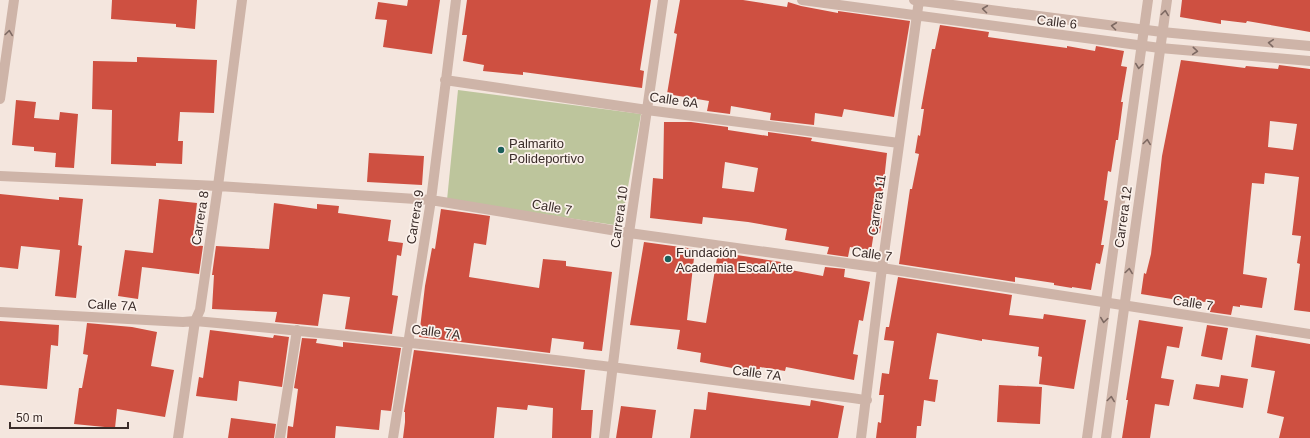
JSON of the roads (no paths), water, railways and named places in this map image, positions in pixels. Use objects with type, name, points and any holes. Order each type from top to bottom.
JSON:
[{"type":"street","points":[[0,99],[14,0]]},
{"type":"street","name":"Carrera 8","points":[[178,438],[196,321],[200,310],[242,0]]},
{"type":"street","name":"Carrera 9","points":[[393,438],[431,200],[456,0]]},
{"type":"street","name":"Carrera 10","points":[[604,438],[629,233],[663,0]]},
{"type":"street","name":"Calle 6","points":[[802,0],[918,17],[1142,46],[1310,62]]},
{"type":"street","name":"Calle 6","points":[[917,0],[1144,30],[1310,46]]},
{"type":"street","name":"Carrera 11","points":[[861,438],[882,268],[918,17],[917,0]]},
{"type":"street","name":"Carrera 12","points":[[1088,438],[1148,0]]},
{"type":"street","name":"Carrera 12","points":[[1106,438],[1166,0]]},
{"type":"street","name":"Calle 6A","points":[[445,80],[647,110],[899,143]]},
{"type":"street","name":"Calle 7","points":[[0,176],[218,186],[431,200],[629,233],[882,268],[1310,334]]},
{"type":"street","name":"Calle 7A","points":[[0,312],[183,322],[196,321],[297,330],[613,367],[866,400]]},
{"type":"street","points":[[280,438],[297,330]]},
{"type":"place","name":"Palmarito Polideportivo","points":[[501,150]]},
{"type":"place","name":"Fundación Academia EscalArte","points":[[668,259]]}]
